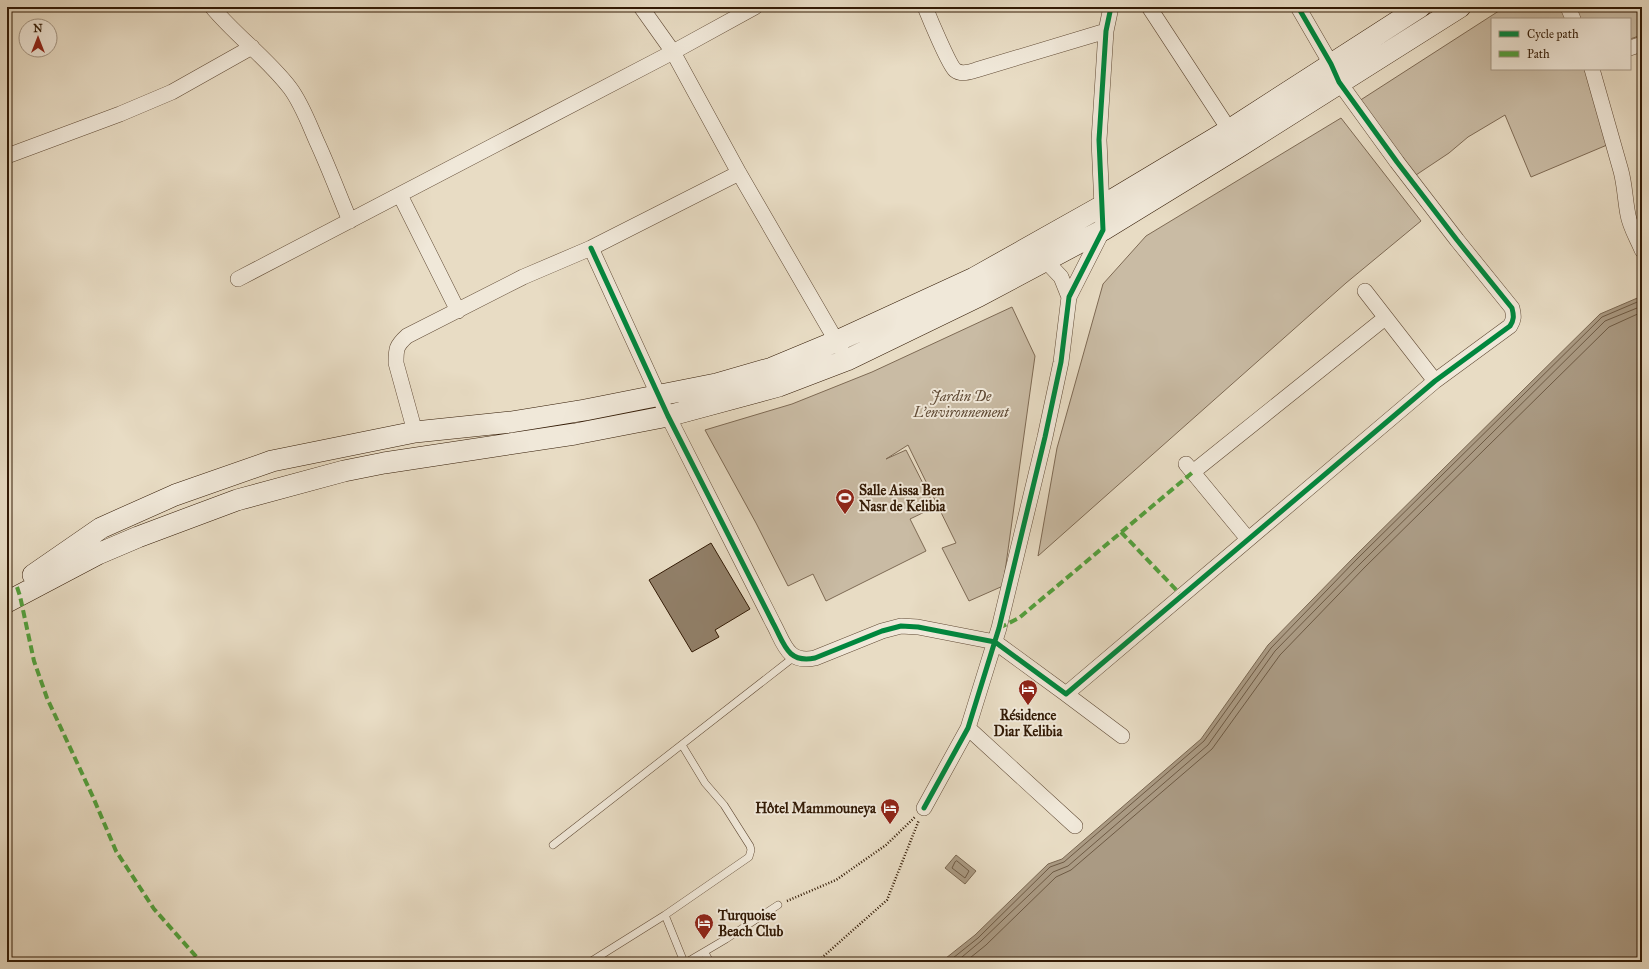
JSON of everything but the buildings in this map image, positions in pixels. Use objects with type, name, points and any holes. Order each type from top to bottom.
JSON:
[{"type":"main road","points":[[1335,73],[1420,7]]},
{"type":"main road","points":[[7,602],[77,565],[138,537],[237,500],[344,471],[384,463],[575,434],[668,416],[779,386],[847,360],[979,296],[1102,230],[1235,138],[1335,73],[1446,11]]},
{"type":"main road","points":[[7,596],[101,528],[175,495],[272,461],[415,432],[511,422],[585,410],[716,384],[772,368],[837,341],[974,278],[1102,206],[1235,138]]},
{"type":"street","points":[[212,7],[224,22],[252,47],[290,89],[306,116],[350,221]]},
{"type":"street","points":[[641,7],[673,52],[739,173],[847,360]]},
{"type":"street","points":[[238,279],[673,52],[753,7]]},
{"type":"street","points":[[924,808],[968,728],[995,642],[1045,437],[1061,362],[1069,297],[1102,230],[1099,140],[1106,31],[1111,7]]},
{"type":"street","points":[[1149,7],[1235,138]]},
{"type":"street","points":[[1066,694],[1435,381],[1510,326],[1514,315],[1512,308],[1499,291],[1415,186],[1335,73],[1298,7]]},
{"type":"street","points":[[1568,7],[1573,18]]},
{"type":"street","points":[[929,9],[950,62],[955,70],[962,73],[1106,31]]},
{"type":"street","points":[[1631,48],[1642,44]]},
{"type":"street","points":[[7,156],[120,114],[172,92],[252,47]]},
{"type":"street","points":[[1592,70],[1626,189],[1628,215],[1632,230],[1642,250]]},
{"type":"street","points":[[415,432],[396,363],[398,344],[407,336],[523,277],[591,248],[739,173]]},
{"type":"street","points":[[400,195],[458,311]]},
{"type":"street","points":[[591,248],[668,416],[773,623],[788,650],[794,657],[804,660],[815,658],[882,631],[901,626],[918,627],[995,642],[1122,736]]},
{"type":"street","points":[[1046,260],[1061,277],[1069,297]]},
{"type":"street","points":[[1365,291],[1384,318],[1435,381]]},
{"type":"street","points":[[1248,539],[1190,468],[1384,318]]},
{"type":"street","points":[[968,728],[1075,826]]},
{"type":"lane","points":[[553,845],[794,657]]},
{"type":"lane","points":[[590,962],[665,915],[749,857],[751,850],[750,846],[724,805],[705,783],[682,745]]},
{"type":"lane","points":[[665,915],[686,962],[705,953],[778,905]]},
{"type":"lane","points":[[705,953],[710,962]]},
{"type":"path","points":[[778,905],[836,880],[886,845],[924,808]]},
{"type":"path","points":[[817,962],[887,900],[924,808]]},
{"type":"green space","points":[[1505,7],[1642,7],[1642,35],[1631,39],[1631,18],[1491,18],[1491,70],[1588,70],[1607,145],[1531,177],[1505,115],[1468,137],[1449,153],[1416,175],[1359,101]]},
{"type":"green space","points":[[1341,118],[1421,221],[1346,283],[1038,556],[1057,448],[1103,284],[1146,236]]},
{"type":"green space","name":"Jardin De L'environnement","points":[[1012,307],[1035,356],[1003,586],[969,601],[942,548],[956,543],[908,445],[886,459],[906,450],[935,507],[910,519],[926,551],[826,601],[813,574],[788,586],[756,523],[705,430],[792,404],[872,372]]},
{"type":"water","points":[[1642,296],[1642,962],[941,962],[975,935],[1048,864],[1062,859],[1201,739],[1268,645],[1355,556],[1600,314]]},
{"type":"water","points":[[956,855],[976,871],[965,884],[945,868]]},
{"type":"marked path","points":[[999,628],[1019,618],[1193,472]]},
{"type":"marked path","points":[[1121,532],[1182,596]]},
{"type":"marked path","points":[[17,587],[34,661],[47,698],[93,797],[116,851],[154,909],[201,962]]},
{"type":"cycle path","points":[[924,808],[968,728],[999,628],[1045,437],[1061,362],[1069,297],[1103,230],[1099,140],[1106,31],[1111,7]]},
{"type":"cycle path","points":[[591,248],[668,416],[784,644],[792,655],[798,658],[815,658],[882,631],[901,626],[918,627],[995,642],[1066,694],[1435,381],[1510,326],[1513,320],[1512,308],[1397,162],[1339,82],[1331,64],[1298,7]]},
{"type":"place","name":"Salle Aissa Ben Nasr de Kelibia","points":[[845,515]]},
{"type":"place","name":"Résidence Diar Kelibia","points":[[1028,706]]},
{"type":"place","name":"Hôtel Mammouneya","points":[[890,825]]},
{"type":"place","name":"Turquoise Beach Club","points":[[704,940]]}]
